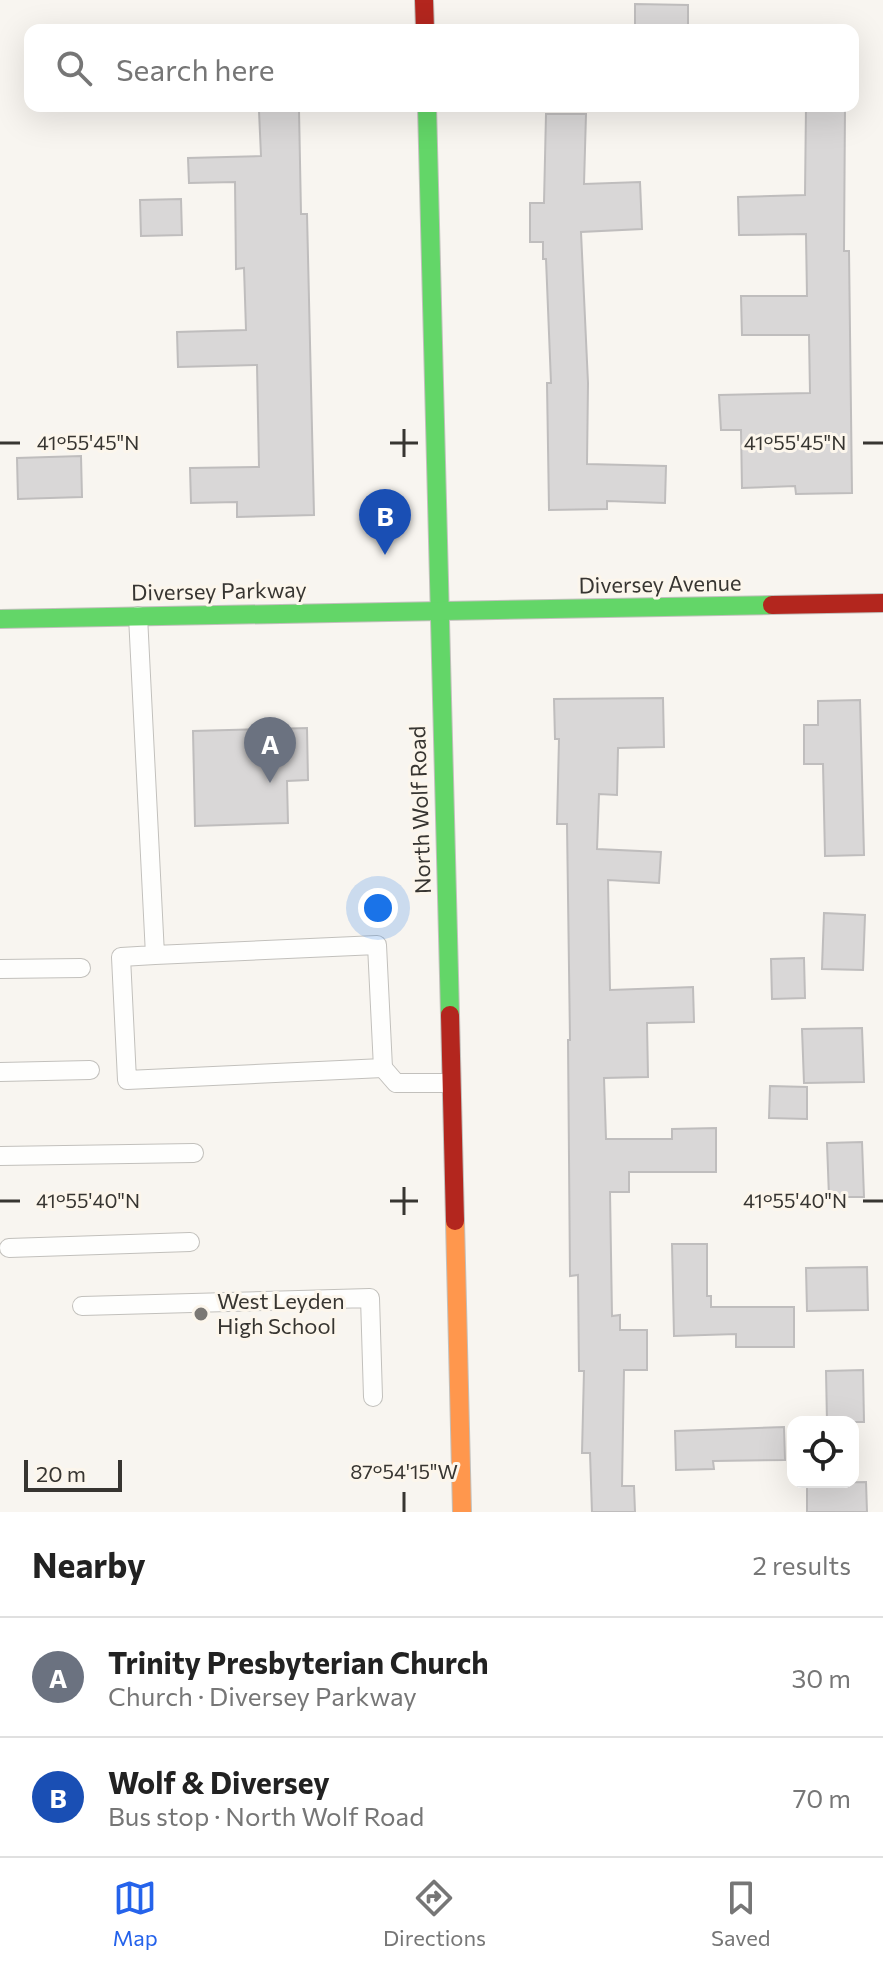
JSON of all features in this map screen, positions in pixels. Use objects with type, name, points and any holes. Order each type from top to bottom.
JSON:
[{"type":"main road","points":[[424,0],[425,24]]},
{"type":"main road","name":"North Wolf Road","points":[[427,112],[462,1512]]},
{"type":"main road","name":"Diversey Avenue","points":[[438,612],[883,603]]},
{"type":"main road","name":"Diversey Parkway","points":[[0,619],[438,612]]},
{"type":"lane","points":[[138,616],[155,955]]},
{"type":"lane","points":[[383,1068],[127,1080],[121,957],[377,945],[383,1068],[396,1083],[451,1083]]},
{"type":"lane","points":[[0,969],[81,968]]},
{"type":"lane","points":[[0,1072],[90,1070]]},
{"type":"lane","points":[[0,1156],[194,1153]]},
{"type":"lane","points":[[9,1248],[190,1242]]},
{"type":"lane","points":[[82,1306],[370,1298],[373,1397]]},
{"type":"building","points":[[635,4],[688,5],[688,24],[635,24]]},
{"type":"building","points":[[259,112],[299,112],[301,214],[307,214],[314,515],[237,517],[237,502],[191,503],[190,468],[259,467],[257,365],[178,367],[177,332],[246,330],[244,268],[236,269],[235,182],[189,183],[188,158],[261,156]]},
{"type":"building","points":[[806,112],[845,112],[844,251],[849,251],[852,493],[796,494],[795,486],[742,488],[741,430],[721,430],[719,395],[810,393],[809,335],[742,335],[741,296],[807,296],[806,234],[739,235],[738,197],[805,195]]},
{"type":"building","points":[[546,114],[586,114],[584,184],[640,182],[642,229],[581,232],[588,383],[587,464],[666,466],[665,503],[607,501],[607,509],[549,510],[547,383],[551,383],[546,259],[543,259],[543,242],[530,242],[530,203],[544,203]]},
{"type":"building","points":[[181,199],[182,235],[141,236],[140,200]]},
{"type":"building","points":[[81,456],[82,497],[18,499],[17,458]]},
{"type":"building","points":[[663,698],[664,747],[618,748],[617,795],[599,794],[597,849],[661,852],[659,883],[608,880],[610,990],[693,987],[694,1022],[647,1023],[648,1077],[604,1078],[606,1139],[672,1139],[672,1129],[716,1128],[716,1172],[629,1172],[629,1192],[610,1192],[612,1316],[620,1315],[620,1330],[647,1330],[647,1370],[624,1370],[622,1486],[634,1486],[635,1512],[592,1512],[590,1453],[582,1453],[584,1371],[579,1371],[578,1275],[570,1276],[567,824],[557,824],[559,739],[555,739],[554,699]]},
{"type":"building","points":[[860,700],[864,855],[825,856],[823,764],[804,764],[804,725],[818,725],[818,701]]},
{"type":"building","points":[[307,728],[308,780],[287,781],[288,823],[195,826],[193,731]]},
{"type":"building","points":[[824,913],[865,915],[863,970],[822,969]]},
{"type":"building","points":[[804,958],[805,998],[772,999],[771,959]]},
{"type":"building","points":[[862,1028],[864,1082],[804,1083],[802,1029]]},
{"type":"building","points":[[770,1086],[807,1087],[807,1119],[769,1118]]},
{"type":"building","points":[[862,1142],[864,1197],[829,1197],[827,1143]]},
{"type":"building","points":[[672,1244],[707,1244],[707,1296],[711,1296],[711,1307],[794,1307],[794,1347],[736,1347],[736,1334],[674,1336]]},
{"type":"building","points":[[867,1267],[868,1310],[807,1311],[806,1268]]},
{"type":"building","points":[[863,1370],[864,1422],[859,1422],[859,1416],[827,1416],[826,1371]]},
{"type":"building","points":[[784,1427],[785,1460],[713,1461],[714,1469],[676,1470],[675,1431]]},
{"type":"building","points":[[859,1482],[866,1482],[867,1512],[807,1512],[807,1488],[859,1488]]},
{"type":"traffic: fast","points":[[427,112],[450,1015]]},
{"type":"traffic: fast","points":[[0,619],[772,605]]},
{"type":"traffic: slow","points":[[455,1221],[462,1512]]},
{"type":"traffic: jam","points":[[424,0],[425,24]]},
{"type":"traffic: jam","points":[[772,605],[883,603]]},
{"type":"traffic: jam","points":[[450,1015],[455,1221]]},
{"type":"place","name":"Wolf & Diversey","points":[[385,555]]},
{"type":"place","name":"Trinity Presbyterian Church","points":[[270,783]]},
{"type":"place","name":"West Leyden High School","points":[[201,1314]]}]
